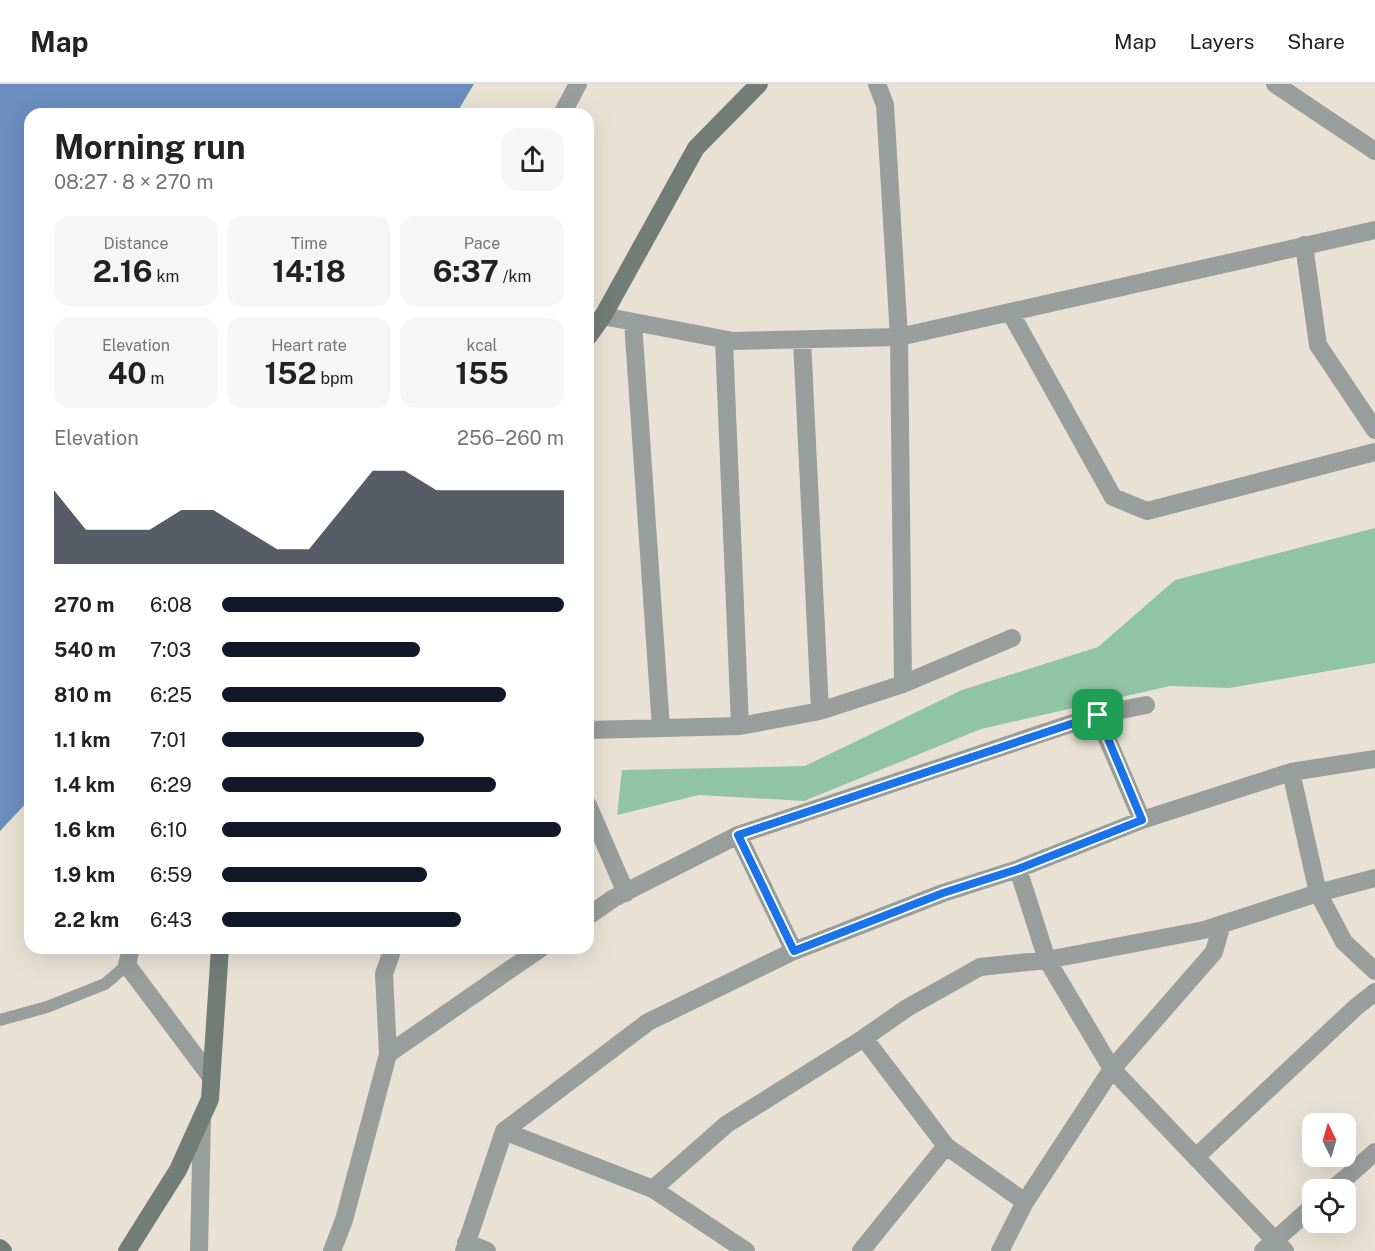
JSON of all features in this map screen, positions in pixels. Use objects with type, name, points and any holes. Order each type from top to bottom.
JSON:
[{"type":"street","points":[[565,108],[578,84]]},
{"type":"street","points":[[594,329],[696,148],[759,84]]},
{"type":"street","points":[[877,84],[885,105],[898,337],[903,684]]},
{"type":"street","points":[[1275,84],[1375,151]]},
{"type":"street","points":[[603,316],[733,342],[898,337],[1304,244],[1375,230]]},
{"type":"street","points":[[1304,244],[1318,345],[1375,430]]},
{"type":"street","points":[[1010,312],[1113,497],[1147,511],[1375,452]]},
{"type":"street","points":[[633,322],[661,728]]},
{"type":"street","points":[[724,340],[740,726]]},
{"type":"street","points":[[802,340],[820,711]]},
{"type":"street","points":[[594,730],[740,726],[820,711],[903,684],[1012,638]]},
{"type":"street","points":[[594,912],[614,898],[738,835],[1098,715],[1146,705]]},
{"type":"street","points":[[1098,715],[1142,820]]},
{"type":"street","points":[[488,1251],[465,1247],[504,1131],[648,1022],[794,951],[943,893],[1018,869],[1142,820],[1291,772],[1375,759]]},
{"type":"street","points":[[1291,772],[1318,893],[1344,942],[1375,971]]},
{"type":"street","points":[[594,818],[626,893]]},
{"type":"street","points":[[738,835],[794,951]]},
{"type":"street","points":[[1018,869],[1047,960],[1112,1069],[1196,1157],[1274,1248],[1302,1218]]},
{"type":"street","points":[[653,1189],[727,1124],[908,1008],[981,967],[1047,960],[1204,930],[1318,893],[1375,878]]},
{"type":"street","points":[[1000,1251],[1025,1202],[1112,1069],[1215,952],[1222,924]]},
{"type":"street","points":[[127,1251],[178,1170],[210,1099],[220,954]]},
{"type":"street","points":[[332,1251],[344,1221],[388,1054],[384,974],[391,954]]},
{"type":"street","points":[[388,1054],[532,954]]},
{"type":"street","points":[[129,956],[211,1077]]},
{"type":"street","points":[[1196,1157],[1356,1007],[1375,992]]},
{"type":"street","points":[[864,1038],[946,1146],[1025,1202]]},
{"type":"street","points":[[199,1251],[202,1115]]},
{"type":"street","points":[[504,1131],[653,1189],[746,1251]]},
{"type":"street","points":[[861,1251],[946,1146]]},
{"type":"street","points":[[1344,1179],[1375,1152]]},
{"type":"street","points":[[0,1248],[3,1251]]},
{"type":"lane","points":[[0,1020],[47,1007],[105,984],[129,956]]},
{"type":"green space","points":[[1375,528],[1375,663],[1229,688],[1170,686],[981,729],[804,801],[699,795],[617,815],[622,770],[805,766],[962,690],[1098,647],[1175,580]]},
{"type":"water","points":[[0,84],[474,84],[460,108],[24,108],[24,805],[0,831]]},
{"type":"route","points":[[1098,715],[1142,820],[1018,869],[943,893],[794,951],[738,835],[1098,715]]}]
